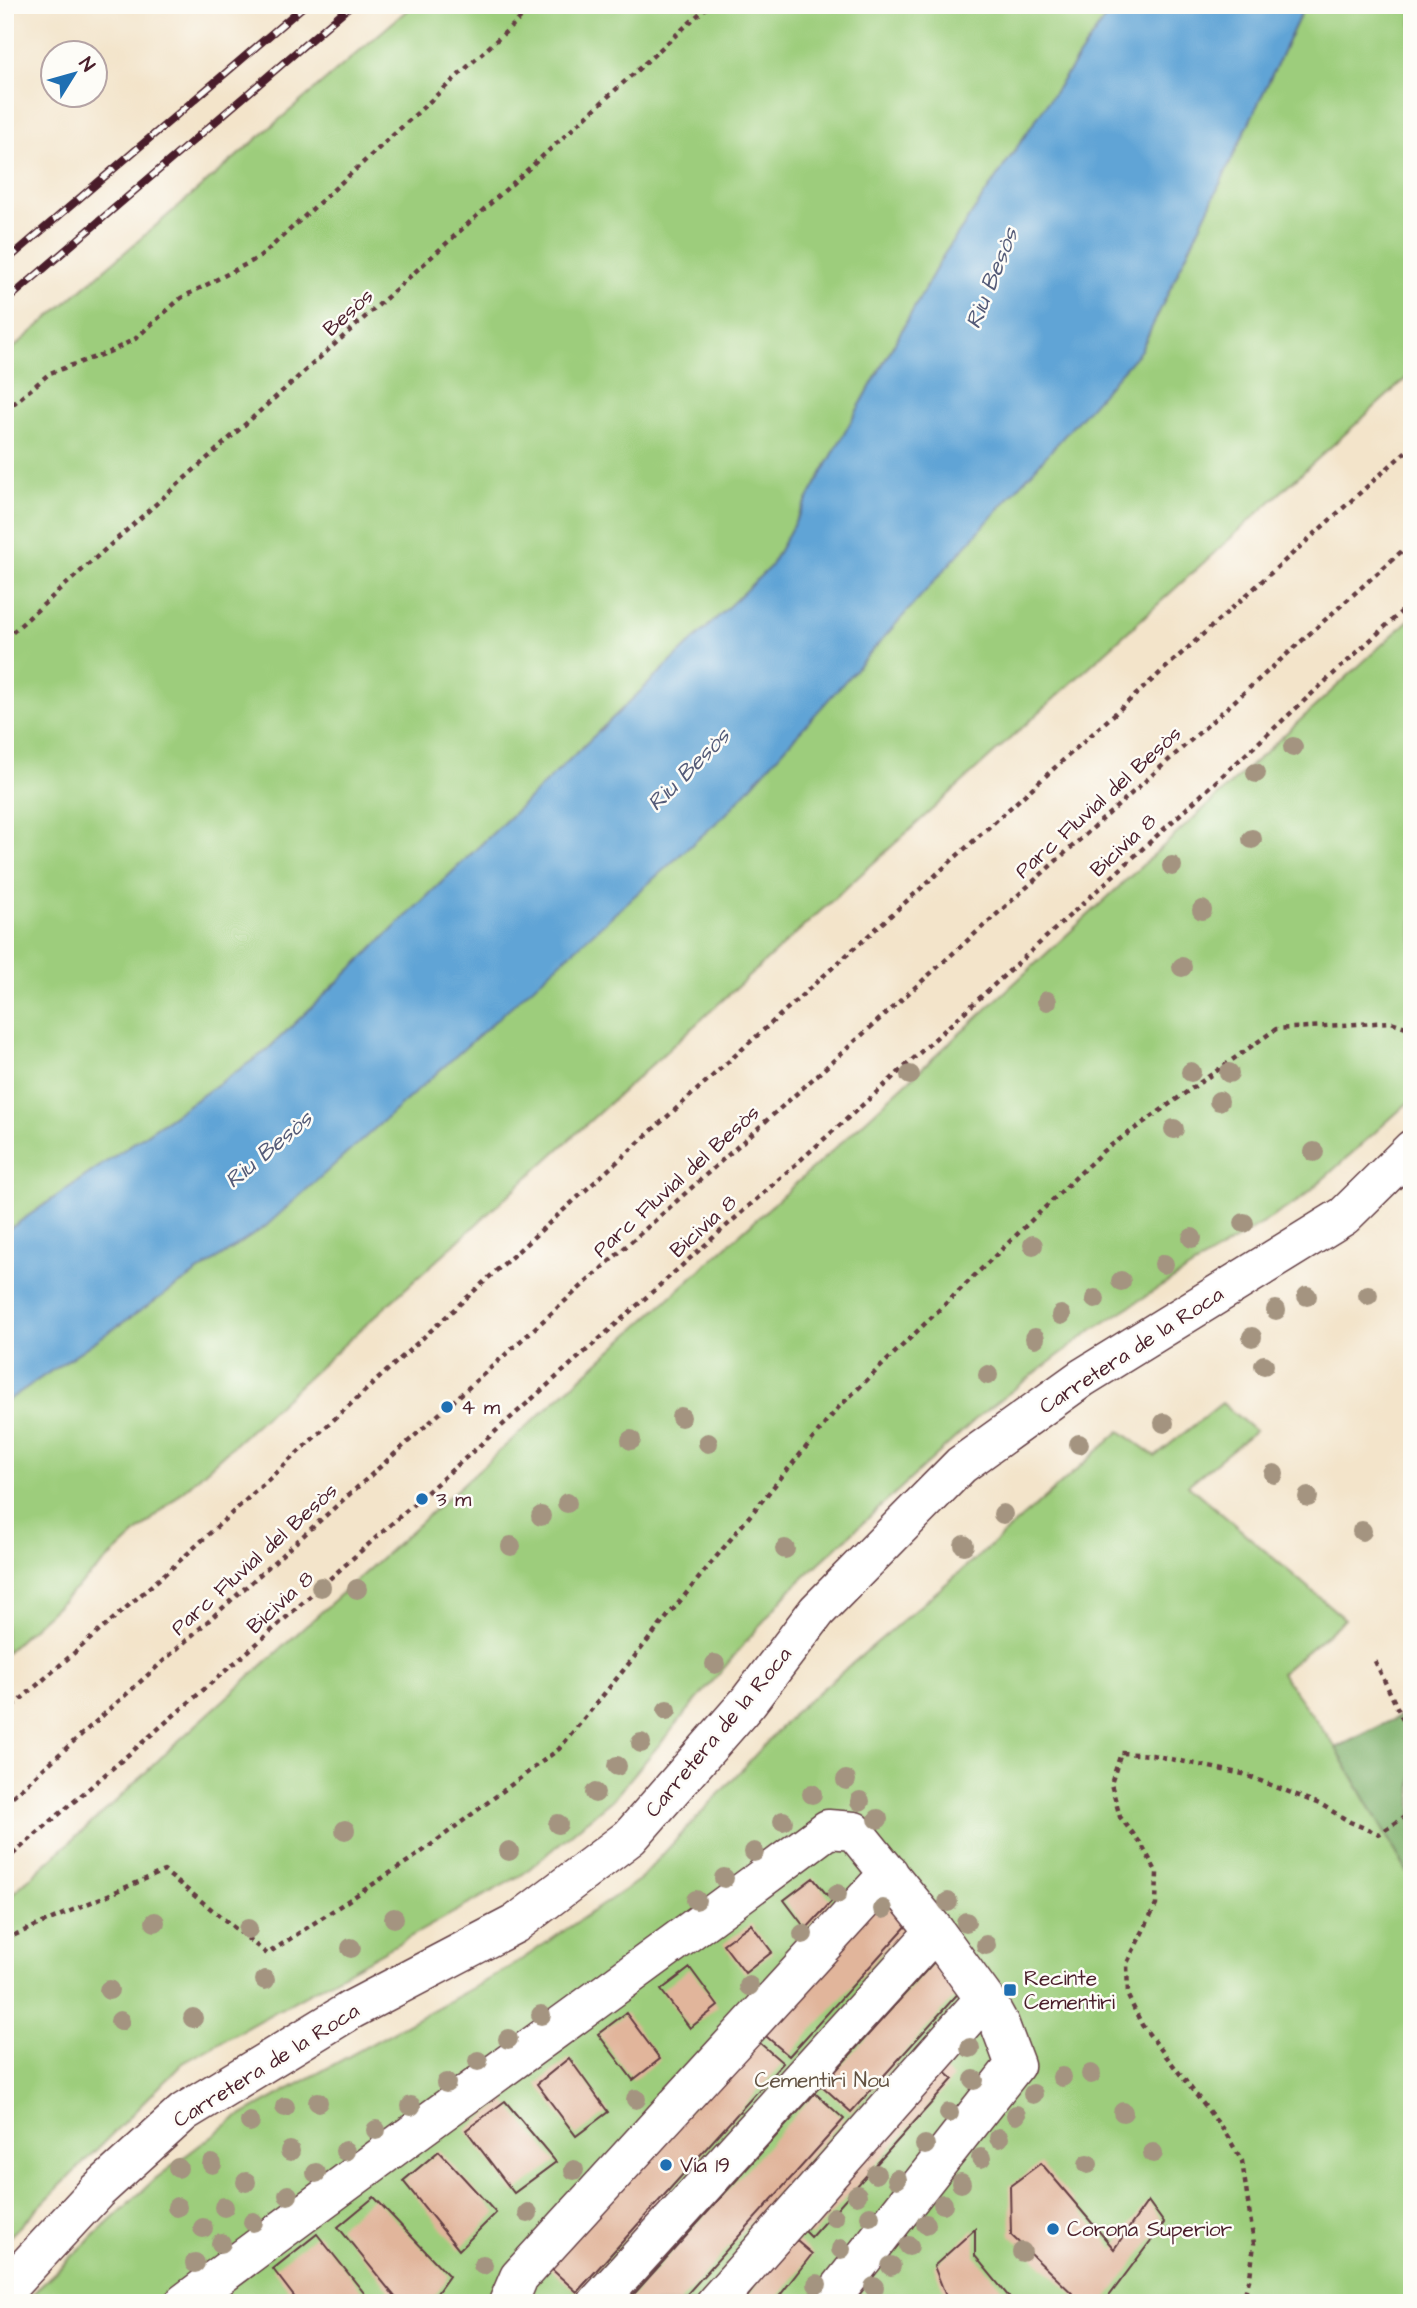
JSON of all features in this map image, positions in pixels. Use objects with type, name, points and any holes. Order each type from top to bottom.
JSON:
[{"type":"street","name":"Carretera de la Roca","points":[[5,2290],[97,2191],[184,2112],[351,2010],[515,1924],[630,1837],[748,1702],[817,1611],[961,1465],[1082,1378],[1344,1216],[1412,1149]]},
{"type":"street","points":[[184,2303],[828,1829],[854,1831],[935,1931],[1000,2025],[1015,2065],[828,2303]]},
{"type":"street","points":[[508,2303],[519,2277],[889,1873]]},
{"type":"street","points":[[597,2303],[935,1931]]},
{"type":"street","points":[[715,2303],[984,1999]]},
{"type":"path","points":[[5,411],[50,373],[109,352],[135,339],[181,298],[260,257],[535,5]]},
{"type":"path","name":"Besòs","points":[[5,639],[363,320],[709,5]]},
{"type":"path","points":[[5,1713],[185,1556],[497,1270],[1412,446]]},
{"type":"path","name":"Parc Fluvial del Besòs","points":[[5,1803],[1412,542]]},
{"type":"path","name":"Bicivia 8","points":[[5,1861],[253,1647],[877,1093],[1412,602]]},
{"type":"path","points":[[5,1939],[164,1871],[267,1954],[419,1854],[559,1749],[838,1408],[1103,1151],[1276,1029],[1391,1022],[1412,1029]]},
{"type":"path","points":[[1375,1661],[1405,1724],[1412,1751]]},
{"type":"path","points":[[1242,2303],[1250,2277],[1254,2244],[1242,2161],[1225,2132],[1142,2025],[1128,1996],[1127,1963],[1156,1905],[1157,1873],[1142,1845],[1120,1816],[1111,1784],[1121,1753],[1152,1755],[1243,1774],[1322,1805],[1350,1822],[1379,1834],[1412,1812]]},
{"type":"green space","points":[[413,5],[1114,5],[943,256],[770,567],[266,1051],[5,1232],[5,355]]},
{"type":"green space","points":[[1305,5],[1412,5],[1412,373],[5,1653],[5,1402],[266,1226],[1141,350]]},
{"type":"green space","points":[[1412,617],[1412,1099],[1301,1199],[1092,1330],[979,1416],[790,1590],[614,1798],[523,1874],[183,2063],[5,2241],[5,1900],[843,1141]]},
{"type":"green space","name":"Cementiri Nou","points":[[1222,1403],[1255,1431],[1188,1485],[1345,1619],[1281,1673],[1336,1748],[1412,1880],[1412,2303],[26,2303],[39,2287],[155,2179],[233,2120],[509,1968],[639,1880],[795,1712],[994,1543],[1120,1431],[1155,1456]]},
{"type":"green space","points":[[1412,1710],[1412,1880],[1336,1748]]},
{"type":"water","name":"Riu Besòs","points":[[1114,5],[1305,5],[1141,350],[727,813],[266,1226],[5,1402],[5,1232],[266,1051],[770,567],[943,256]]},
{"type":"building","points":[[813,1878],[832,1901],[806,1929],[784,1900]]},
{"type":"building","points":[[882,1897],[910,1922],[789,2056],[760,2031]]},
{"type":"building","points":[[751,1924],[772,1952],[745,1973],[723,1944]]},
{"type":"building","points":[[934,1962],[963,1988],[851,2112],[822,2086]]},
{"type":"building","points":[[690,1968],[718,2006],[690,2028],[661,1990]]},
{"type":"building","points":[[626,2013],[660,2059],[633,2080],[598,2034]]},
{"type":"building","name":"Vía 19","points":[[754,2038],[783,2063],[577,2292],[548,2266]]},
{"type":"building","points":[[569,2058],[608,2112],[576,2136],[537,2084]]},
{"type":"building","points":[[940,2067],[953,2079],[811,2237],[798,2224]]},
{"type":"building","points":[[815,2093],[844,2119],[679,2303],[626,2303]]},
{"type":"building","points":[[505,2101],[556,2162],[514,2193],[466,2130]]},
{"type":"building","points":[[439,2151],[496,2213],[459,2250],[403,2181]]},
{"type":"building","name":"Corona Superior","points":[[1041,2163],[1114,2249],[1148,2201],[1164,2223],[1104,2303],[1069,2303],[1075,2296],[1011,2235],[1010,2186]]},
{"type":"building","points":[[374,2197],[449,2276],[430,2303],[400,2303],[338,2227]]},
{"type":"building","points":[[975,2229],[975,2256],[1014,2303],[950,2303],[947,2299],[934,2266]]},
{"type":"building","points":[[317,2234],[372,2303],[299,2303],[273,2269]]},
{"type":"building","points":[[791,2236],[812,2254],[774,2303],[743,2303]]},
{"type":"railway","points":[[5,262],[305,5]]},
{"type":"railway","points":[[5,302],[351,5]]},
{"type":"place","name":"4 m","points":[[447,1407]]},
{"type":"place","name":"3 m","points":[[422,1499]]},
{"type":"place","name":"Recinte Cementiri","points":[[1010,1990]]},
{"type":"place","name":"Vía 19","points":[[666,2165]]},
{"type":"place","name":"Corona Superior","points":[[1053,2229]]}]
